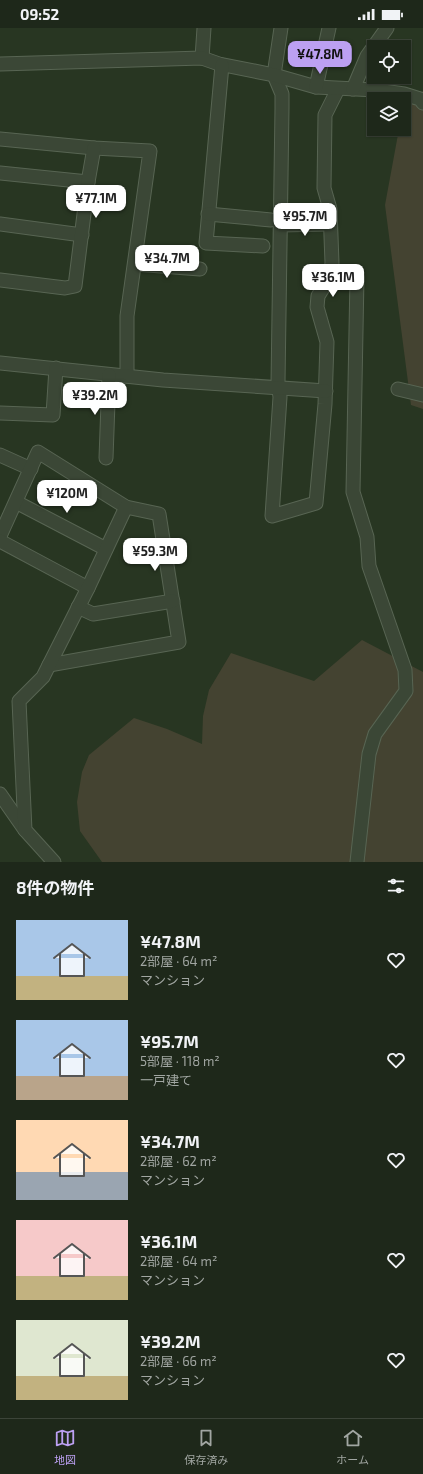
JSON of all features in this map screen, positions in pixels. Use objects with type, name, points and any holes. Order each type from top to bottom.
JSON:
[{"type":"street","points":[[202,58],[204,28]]},
{"type":"street","points":[[281,28],[274,75],[282,94],[275,222],[280,397],[272,516],[316,503],[326,391],[328,342],[317,307],[318,296],[330,277],[332,263],[330,209],[324,188],[325,114],[338,89]]},
{"type":"street","points":[[316,87],[330,28]]},
{"type":"street","points":[[353,89],[367,56],[387,28]]},
{"type":"street","points":[[0,64],[202,58],[222,64],[274,75],[316,87],[404,94],[420,99],[423,103]]},
{"type":"street","points":[[222,64],[206,243],[263,246]]},
{"type":"street","points":[[0,139],[94,148],[150,151],[127,316],[127,376]]},
{"type":"street","points":[[0,280],[65,288],[75,286],[88,182],[94,148]]},
{"type":"street","points":[[0,173],[88,182]]},
{"type":"street","points":[[208,214],[275,222],[330,224]]},
{"type":"street","points":[[0,224],[82,235]]},
{"type":"street","points":[[135,264],[200,269]]},
{"type":"street","points":[[357,278],[353,492],[367,537],[369,566],[405,670],[406,691],[375,734],[369,754],[357,862]]},
{"type":"street","points":[[0,363],[109,375],[326,391]]},
{"type":"street","points":[[0,413],[53,415],[56,368]]},
{"type":"street","points":[[106,458],[109,375]]},
{"type":"street","points":[[398,390],[423,395]]},
{"type":"street","points":[[0,536],[38,452],[126,507],[159,514],[179,642],[49,665]]},
{"type":"street","points":[[0,455],[30,469]]},
{"type":"street","points":[[16,502],[106,548]]},
{"type":"street","points":[[25,830],[19,701],[43,677],[88,588],[126,507]]},
{"type":"street","points":[[0,541],[88,588]]},
{"type":"street","points":[[78,607],[93,614],[173,601]]},
{"type":"street","points":[[0,794],[25,830],[49,859]]},
{"type":"shaded area","points":[[423,91],[423,409],[411,405],[385,205],[398,136],[411,136],[411,100]]},
{"type":"shaded area","points":[[362,640],[423,672],[423,862],[102,862],[80,831],[77,802],[82,772],[89,755],[134,718],[167,729],[202,744],[203,716],[209,690],[231,653],[314,681]]}]
